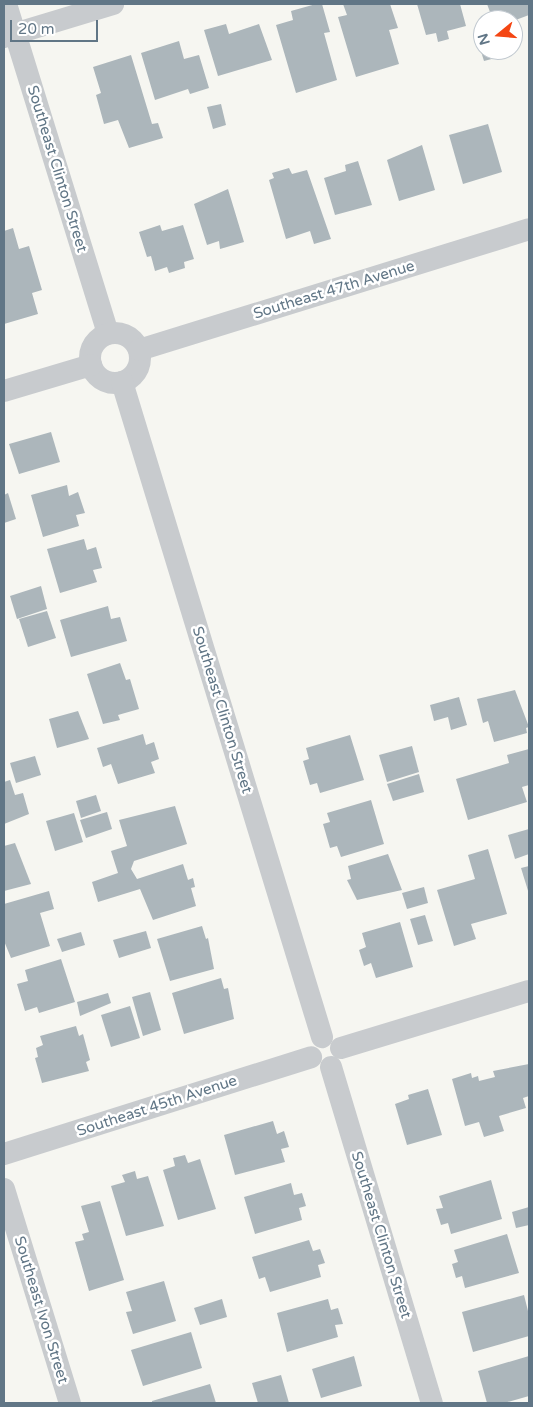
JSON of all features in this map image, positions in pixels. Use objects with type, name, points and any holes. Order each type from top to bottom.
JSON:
[{"type":"street","name":"Southeast Clinton Street","points":[[6,4],[10,35],[108,334]]},
{"type":"street","points":[[10,35],[113,4]]},
{"type":"street","name":"Southeast 47th Avenue","points":[[138,350],[529,229]]},
{"type":"street","points":[[108,334],[127,336],[138,350],[138,368],[122,382],[103,380],[91,365],[94,345],[108,334]]},
{"type":"street","points":[[4,391],[91,365]]},
{"type":"street","name":"Southeast Clinton Street","points":[[122,382],[331,1051],[432,1403]]},
{"type":"street","points":[[331,1051],[529,991]]},
{"type":"street","name":"Southeast 45th Avenue","points":[[4,1154],[311,1057],[312,1046],[331,1051]]},
{"type":"street","name":"Southeast Ivon Street","points":[[4,1189],[70,1403]]},
{"type":"building","points":[[322,4],[330,32],[324,33],[337,80],[296,93],[276,25],[293,20],[291,11]]},
{"type":"building","points":[[343,4],[390,4],[398,28],[389,30],[399,64],[356,77],[338,17],[347,15]]},
{"type":"building","points":[[417,4],[460,4],[466,26],[447,31],[449,39],[438,42],[436,33],[426,35]]},
{"type":"building","points":[[487,4],[529,4],[529,15],[523,17],[523,10],[489,10]]},
{"type":"building","points":[[226,24],[229,34],[259,24],[272,60],[218,76],[204,30]]},
{"type":"building","points":[[179,41],[184,59],[199,55],[209,88],[190,94],[188,89],[155,100],[141,53]]},
{"type":"building","points":[[131,55],[152,124],[158,123],[163,138],[129,148],[118,120],[104,124],[96,95],[101,93],[93,67]]},
{"type":"building","points":[[221,104],[226,125],[213,129],[207,107]]},
{"type":"building","points":[[488,124],[502,172],[463,184],[449,135]]},
{"type":"building","points":[[422,145],[435,190],[399,201],[387,160]]},
{"type":"building","points":[[358,161],[372,205],[335,215],[324,178],[346,171],[345,165]]},
{"type":"building","points":[[289,168],[292,174],[307,170],[331,239],[314,244],[310,231],[286,239],[269,180],[274,178],[272,173]]},
{"type":"building","points":[[228,189],[244,242],[220,249],[219,241],[207,245],[194,204]]},
{"type":"building","points":[[160,225],[162,231],[183,225],[194,259],[184,262],[185,268],[169,273],[167,267],[155,271],[151,256],[147,257],[139,232]]},
{"type":"building","points":[[13,228],[19,249],[29,246],[42,290],[32,293],[38,314],[4,324],[4,231]]},
{"type":"building","points":[[51,432],[60,462],[19,474],[9,444]]},
{"type":"building","points":[[67,485],[69,496],[78,492],[85,513],[76,515],[79,526],[43,537],[31,495]]},
{"type":"building","points":[[8,493],[16,519],[4,523],[4,495]]},
{"type":"building","points":[[84,539],[87,550],[96,547],[102,568],[93,570],[97,582],[60,593],[47,549]]},
{"type":"building","points":[[41,586],[47,609],[17,619],[10,596]]},
{"type":"building","points":[[108,606],[111,619],[120,617],[127,641],[71,657],[60,620]]},
{"type":"building","points":[[47,611],[56,638],[28,647],[19,619]]},
{"type":"building","points":[[120,663],[126,680],[130,679],[139,709],[118,715],[120,720],[103,724],[87,674]]},
{"type":"building","points":[[515,690],[529,727],[526,728],[527,733],[494,742],[488,721],[483,723],[477,699]]},
{"type":"building","points":[[459,697],[467,725],[451,730],[448,717],[434,721],[430,705]]},
{"type":"building","points":[[78,711],[89,739],[57,748],[49,719]]},
{"type":"building","points":[[143,734],[146,745],[154,742],[159,759],[151,762],[155,773],[118,784],[111,764],[103,767],[97,748]]},
{"type":"building","points":[[350,735],[364,780],[320,793],[317,783],[310,785],[303,761],[309,759],[306,748]]},
{"type":"building","points":[[412,746],[419,772],[387,782],[379,755]]},
{"type":"building","points":[[529,749],[529,785],[522,787],[527,802],[468,820],[456,779],[509,763],[507,755]]},
{"type":"building","points":[[35,756],[41,775],[16,783],[10,763]]},
{"type":"building","points":[[419,774],[424,792],[393,801],[387,784]]},
{"type":"building","points":[[10,780],[15,795],[23,793],[29,814],[4,824],[4,782]]},
{"type":"building","points":[[96,795],[101,811],[81,818],[76,801]]},
{"type":"building","points":[[371,800],[384,844],[341,857],[337,846],[330,848],[323,824],[330,822],[327,813]]},
{"type":"building","points":[[175,806],[187,844],[134,861],[131,869],[137,879],[183,864],[188,880],[193,878],[195,887],[191,888],[196,906],[153,920],[140,889],[98,902],[92,882],[118,873],[111,851],[127,846],[119,820]]},
{"type":"building","points":[[107,812],[112,829],[86,838],[80,820]]},
{"type":"building","points":[[74,813],[83,842],[55,851],[46,821]]},
{"type":"building","points":[[529,829],[529,854],[515,859],[508,835]]},
{"type":"building","points":[[15,843],[31,884],[4,891],[4,846]]},
{"type":"building","points":[[488,849],[507,914],[471,924],[476,939],[454,946],[437,890],[475,879],[468,855]]},
{"type":"building","points":[[388,854],[402,890],[357,900],[347,880],[351,879],[348,866]]},
{"type":"building","points":[[529,866],[529,894],[521,868]]},
{"type":"building","points":[[424,887],[428,903],[407,909],[402,893]]},
{"type":"building","points":[[49,891],[54,909],[40,913],[50,946],[11,958],[4,941],[4,904]]},
{"type":"building","points":[[425,915],[433,941],[418,945],[410,919]]},
{"type":"building","points":[[400,922],[413,967],[376,978],[371,963],[364,966],[359,950],[366,947],[362,933]]},
{"type":"building","points":[[202,926],[206,939],[208,938],[214,969],[170,981],[157,939]]},
{"type":"building","points":[[146,931],[151,948],[119,958],[113,940]]},
{"type":"building","points":[[81,932],[85,945],[62,952],[57,939]]},
{"type":"building","points":[[61,959],[75,1002],[39,1013],[37,1007],[25,1011],[17,984],[28,981],[25,970]]},
{"type":"building","points":[[221,978],[224,989],[228,988],[234,1019],[184,1034],[172,993]]},
{"type":"building","points":[[150,992],[161,1030],[143,1036],[132,997]]},
{"type":"building","points":[[108,993],[111,1003],[80,1016],[77,1002]]},
{"type":"building","points":[[130,1006],[140,1038],[111,1047],[101,1015]]},
{"type":"building","points":[[76,1026],[79,1036],[83,1034],[90,1060],[86,1062],[89,1071],[42,1083],[35,1058],[38,1057],[36,1048],[43,1045],[40,1036]]},
{"type":"building","points":[[529,1064],[529,1096],[523,1098],[526,1108],[499,1116],[504,1131],[484,1137],[479,1122],[465,1126],[452,1079],[471,1073],[472,1078],[478,1076],[479,1081],[495,1077],[493,1071]]},
{"type":"building","points":[[428,1089],[442,1135],[407,1145],[395,1104],[409,1099],[408,1095]]},
{"type":"building","points":[[273,1121],[277,1134],[284,1131],[289,1147],[281,1149],[285,1162],[235,1175],[224,1135]]},
{"type":"building","points":[[185,1155],[188,1163],[200,1159],[216,1209],[178,1220],[163,1170],[175,1166],[173,1158]]},
{"type":"building","points":[[135,1171],[137,1179],[148,1176],[164,1226],[126,1236],[111,1186],[125,1182],[122,1175]]},
{"type":"building","points":[[491,1180],[502,1219],[451,1234],[448,1223],[441,1225],[436,1209],[443,1208],[439,1196]]},
{"type":"building","points":[[291,1183],[294,1195],[302,1193],[306,1206],[299,1208],[302,1220],[255,1234],[244,1197]]},
{"type":"building","points":[[100,1201],[124,1280],[89,1291],[75,1242],[84,1240],[82,1234],[89,1232],[81,1206]]},
{"type":"building","points":[[529,1207],[529,1225],[516,1228],[512,1212]]},
{"type":"building","points":[[507,1234],[519,1273],[465,1288],[462,1276],[456,1278],[452,1264],[458,1262],[454,1250]]},
{"type":"building","points":[[309,1240],[313,1251],[320,1249],[325,1263],[318,1265],[321,1277],[270,1292],[265,1277],[259,1279],[252,1257]]},
{"type":"building","points":[[164,1281],[176,1321],[133,1334],[126,1312],[132,1311],[126,1292]]},
{"type":"building","points":[[524,1295],[529,1315],[529,1336],[473,1352],[462,1312]]},
{"type":"building","points":[[222,1299],[227,1317],[200,1325],[194,1308]]},
{"type":"building","points":[[328,1299],[331,1310],[338,1308],[343,1324],[335,1325],[338,1337],[287,1352],[277,1313]]},
{"type":"building","points":[[191,1332],[202,1368],[143,1386],[131,1350]]},
{"type":"building","points":[[354,1356],[362,1386],[321,1398],[312,1369]]},
{"type":"building","points":[[529,1356],[529,1396],[504,1403],[487,1403],[478,1371]]},
{"type":"building","points":[[281,1375],[289,1403],[258,1403],[252,1383]]},
{"type":"building","points":[[210,1384],[216,1403],[152,1403],[152,1401]]}]
